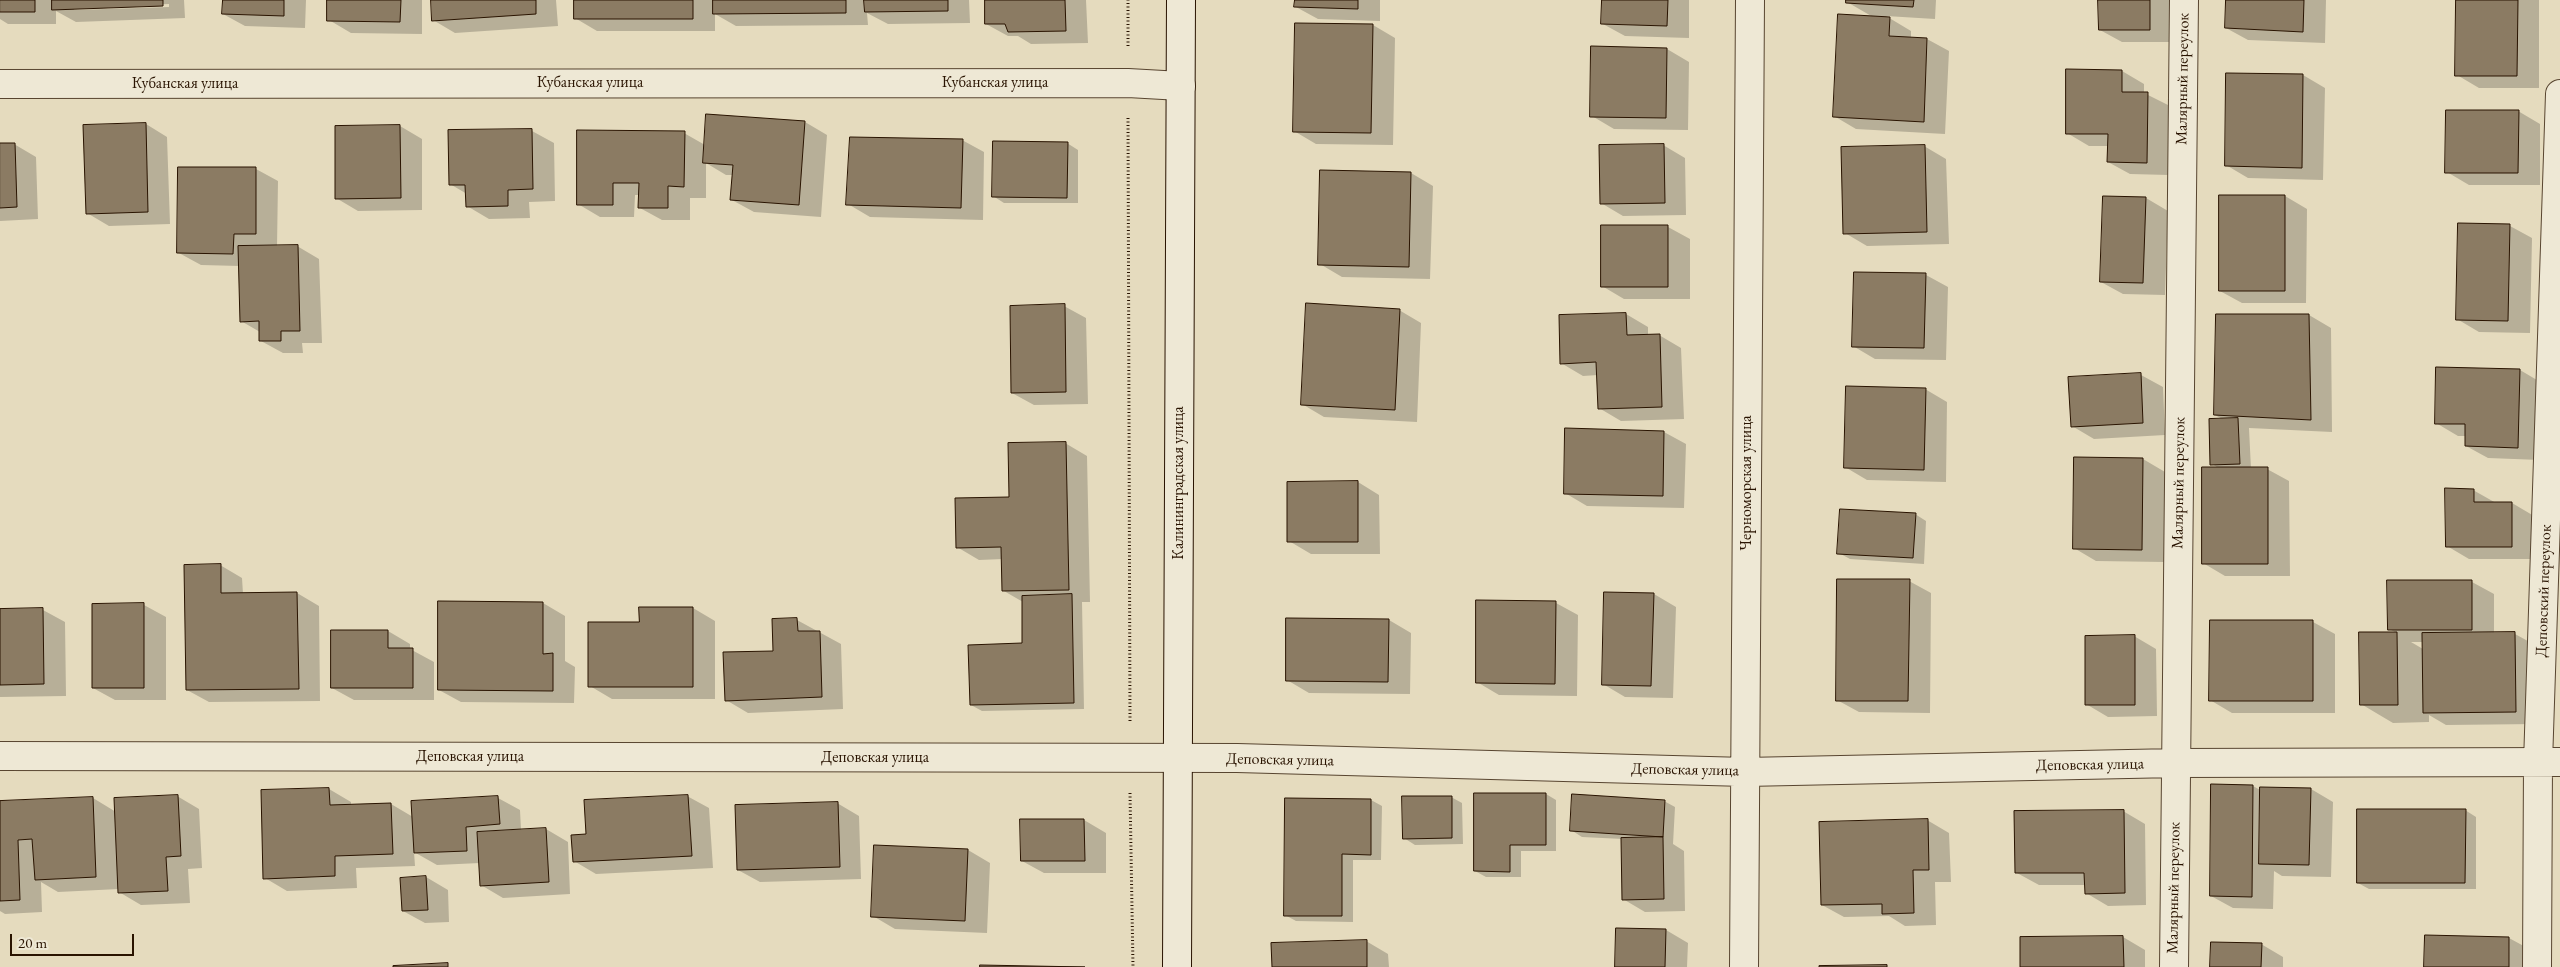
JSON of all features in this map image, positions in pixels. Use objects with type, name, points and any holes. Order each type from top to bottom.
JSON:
[{"type":"street","name":"Калининградская улица","points":[[1177,967],[1182,0]]},
{"type":"street","name":"Черноморская улица","points":[[1744,967],[1750,0]]},
{"type":"street","name":"Малярный переулок","points":[[2174,967],[2184,0]]},
{"type":"street","name":"Кубанская улица","points":[[0,84],[1128,83],[1181,86]]},
{"type":"street","name":"Деповский переулок","points":[[2537,967],[2549,762],[2560,94]]},
{"type":"street","name":"Деповская улица","points":[[0,756],[1237,758],[1745,772],[2176,763],[2549,762]]},
{"type":"path","points":[[1128,0],[1130,758],[1133,967]]},
{"type":"building","points":[[0,0],[35,0],[35,12],[0,12]]},
{"type":"building","points":[[52,0],[163,0],[163,6],[52,10]]},
{"type":"building","points":[[223,0],[284,0],[284,16],[222,14]]},
{"type":"building","points":[[327,0],[401,0],[400,22],[327,21]]},
{"type":"building","points":[[431,0],[536,0],[536,14],[432,21]]},
{"type":"building","points":[[574,0],[693,0],[693,19],[574,19]]},
{"type":"building","points":[[713,0],[846,0],[846,13],[713,14]]},
{"type":"building","points":[[864,0],[948,0],[948,11],[865,12]]},
{"type":"building","points":[[985,0],[1065,0],[1066,31],[1008,32],[1005,24],[985,24]]},
{"type":"building","points":[[1295,0],[1358,0],[1358,9],[1294,7]]},
{"type":"building","points":[[1602,0],[1668,0],[1667,26],[1601,24]]},
{"type":"building","points":[[1846,0],[1914,0],[1913,7],[1846,3]]},
{"type":"building","points":[[2098,0],[2150,0],[2150,30],[2099,30]]},
{"type":"building","points":[[2226,0],[2304,0],[2303,32],[2225,28]]},
{"type":"building","points":[[2456,0],[2518,0],[2517,76],[2455,76]]},
{"type":"building","points":[[1838,14],[1890,17],[1889,36],[1927,38],[1924,122],[1833,117]]},
{"type":"building","points":[[1295,23],[1373,24],[1371,133],[1293,132]]},
{"type":"building","points":[[1591,46],[1667,48],[1666,118],[1590,117]]},
{"type":"building","points":[[2066,69],[2122,70],[2122,92],[2148,92],[2147,163],[2107,162],[2108,134],[2066,134]]},
{"type":"building","points":[[2226,73],[2303,74],[2302,168],[2225,166]]},
{"type":"building","points":[[2446,110],[2519,110],[2518,173],[2445,173]]},
{"type":"building","points":[[706,114],[805,121],[799,205],[730,200],[733,165],[703,163]]},
{"type":"building","points":[[146,123],[148,212],[86,214],[83,125]]},
{"type":"building","points":[[400,125],[401,198],[335,199],[335,126]]},
{"type":"building","points":[[532,129],[533,189],[508,190],[508,206],[466,207],[465,185],[449,185],[448,130]]},
{"type":"building","points":[[577,130],[685,131],[684,187],[668,186],[668,208],[638,208],[639,183],[613,183],[613,205],[577,205]]},
{"type":"building","points":[[850,137],[963,139],[961,208],[846,205]]},
{"type":"building","points":[[993,141],[1068,142],[1067,198],[992,197]]},
{"type":"building","points":[[0,143],[15,143],[17,207],[0,208]]},
{"type":"building","points":[[1664,144],[1665,203],[1600,204],[1599,145]]},
{"type":"building","points":[[1925,145],[1927,232],[1843,234],[1841,147]]},
{"type":"building","points":[[178,167],[256,167],[256,234],[234,234],[233,254],[177,253]]},
{"type":"building","points":[[1320,170],[1411,172],[1409,267],[1318,265]]},
{"type":"building","points":[[2219,195],[2285,195],[2285,291],[2219,291]]},
{"type":"building","points":[[2103,196],[2146,197],[2143,283],[2100,282]]},
{"type":"building","points":[[2458,223],[2510,224],[2508,321],[2456,320]]},
{"type":"building","points":[[1601,225],[1668,225],[1668,287],[1601,287]]},
{"type":"building","points":[[298,245],[300,331],[281,331],[281,341],[259,341],[259,321],[240,322],[238,246]]},
{"type":"building","points":[[1854,272],[1926,273],[1924,348],[1852,347]]},
{"type":"building","points":[[1306,303],[1400,309],[1395,410],[1301,405]]},
{"type":"building","points":[[1065,304],[1066,392],[1011,393],[1010,306]]},
{"type":"building","points":[[1626,313],[1627,335],[1660,334],[1662,407],[1598,409],[1596,362],[1560,364],[1559,315]]},
{"type":"building","points":[[2216,314],[2309,314],[2311,420],[2214,415]]},
{"type":"building","points":[[2436,367],[2520,369],[2518,448],[2465,446],[2465,424],[2435,424]]},
{"type":"building","points":[[2141,373],[2143,423],[2071,427],[2068,377]]},
{"type":"building","points":[[1846,386],[1926,388],[1924,470],[1844,468]]},
{"type":"building","points":[[2238,418],[2240,464],[2210,465],[2209,419]]},
{"type":"building","points":[[1565,428],[1664,431],[1663,496],[1564,494]]},
{"type":"building","points":[[1066,442],[1069,590],[1002,591],[1001,547],[956,548],[955,498],[1009,497],[1008,443]]},
{"type":"building","points":[[2074,457],[2143,458],[2142,550],[2073,549]]},
{"type":"building","points":[[2202,467],[2268,467],[2268,564],[2202,564]]},
{"type":"building","points":[[1358,481],[1358,542],[1287,542],[1287,482]]},
{"type":"building","points":[[2445,488],[2474,489],[2474,502],[2512,502],[2512,547],[2446,547]]},
{"type":"building","points":[[1840,509],[1916,513],[1913,558],[1837,554]]},
{"type":"building","points":[[221,564],[221,593],[297,592],[299,689],[186,690],[184,565]]},
{"type":"building","points":[[1837,579],[1910,579],[1908,701],[1836,701]]},
{"type":"building","points":[[2387,580],[2472,580],[2472,630],[2388,630]]},
{"type":"building","points":[[1604,592],[1654,593],[1651,686],[1602,685]]},
{"type":"building","points":[[1072,594],[1074,703],[970,705],[968,645],[1022,643],[1022,596]]},
{"type":"building","points":[[1476,600],[1556,601],[1555,684],[1476,683]]},
{"type":"building","points":[[438,601],[543,602],[543,654],[553,653],[553,691],[438,690]]},
{"type":"building","points":[[144,603],[144,688],[92,688],[92,604]]},
{"type":"building","points":[[639,607],[693,607],[693,687],[588,687],[588,622],[639,622]]},
{"type":"building","points":[[43,608],[44,684],[0,685],[0,609]]},
{"type":"building","points":[[797,618],[798,631],[820,631],[822,697],[725,701],[723,652],[773,651],[772,619]]},
{"type":"building","points":[[1286,618],[1389,619],[1388,682],[1286,681]]},
{"type":"building","points":[[2210,620],[2313,620],[2313,701],[2209,701]]},
{"type":"building","points":[[331,630],[388,630],[388,648],[413,648],[413,688],[331,688]]},
{"type":"building","points":[[2359,632],[2397,632],[2398,705],[2360,705]]},
{"type":"building","points":[[2515,632],[2516,712],[2423,713],[2422,633]]},
{"type":"building","points":[[2135,635],[2135,705],[2085,705],[2085,636]]},
{"type":"building","points":[[2211,784],[2253,785],[2252,897],[2210,896]]},
{"type":"building","points":[[2260,787],[2311,788],[2309,865],[2259,864]]},
{"type":"building","points":[[329,788],[330,805],[391,803],[393,854],[335,856],[335,876],[263,879],[261,790]]},
{"type":"building","points":[[1474,793],[1546,793],[1546,845],[1510,845],[1510,872],[1474,871]]},
{"type":"building","points":[[1572,794],[1665,800],[1663,837],[1570,831]]},
{"type":"building","points":[[178,795],[181,856],[166,857],[168,891],[118,893],[114,798]]},
{"type":"building","points":[[688,795],[692,856],[573,862],[571,835],[586,834],[584,800]]},
{"type":"building","points":[[498,796],[500,824],[466,827],[467,851],[414,853],[411,801]]},
{"type":"building","points":[[1402,796],[1452,796],[1452,838],[1403,839]]},
{"type":"building","points":[[93,797],[96,877],[35,880],[32,839],[18,840],[20,900],[0,901],[0,801]]},
{"type":"building","points":[[1285,798],[1371,799],[1371,855],[1342,854],[1342,916],[1284,916]]},
{"type":"building","points":[[838,802],[840,867],[737,870],[735,805]]},
{"type":"building","points":[[2357,809],[2466,809],[2465,883],[2357,883]]},
{"type":"building","points":[[2124,810],[2125,893],[2085,894],[2084,873],[2015,873],[2014,811]]},
{"type":"building","points":[[1020,819],[1084,819],[1085,861],[1021,861]]},
{"type":"building","points":[[1928,819],[1929,870],[1913,870],[1914,913],[1882,914],[1882,904],[1821,905],[1819,822]]},
{"type":"building","points":[[546,828],[549,882],[480,886],[477,832]]},
{"type":"building","points":[[1663,837],[1664,899],[1622,900],[1621,838]]},
{"type":"building","points":[[874,845],[968,849],[965,921],[871,917]]},
{"type":"building","points":[[426,876],[428,910],[402,911],[400,878]]},
{"type":"building","points":[[1616,928],[1666,929],[1665,967],[1615,967]]},
{"type":"building","points":[[2425,935],[2509,937],[2509,967],[2424,967]]},
{"type":"building","points":[[2123,936],[2124,967],[2020,967],[2020,937]]},
{"type":"building","points":[[1367,940],[1367,967],[1272,967],[1271,943]]},
{"type":"building","points":[[2211,942],[2262,943],[2261,967],[2210,967]]},
{"type":"building","points":[[448,963],[448,967],[393,967],[393,966]]},
{"type":"building","points":[[980,965],[1085,967],[980,967]]},
{"type":"building","points":[[1887,965],[1887,967],[1819,967],[1819,966]]}]
